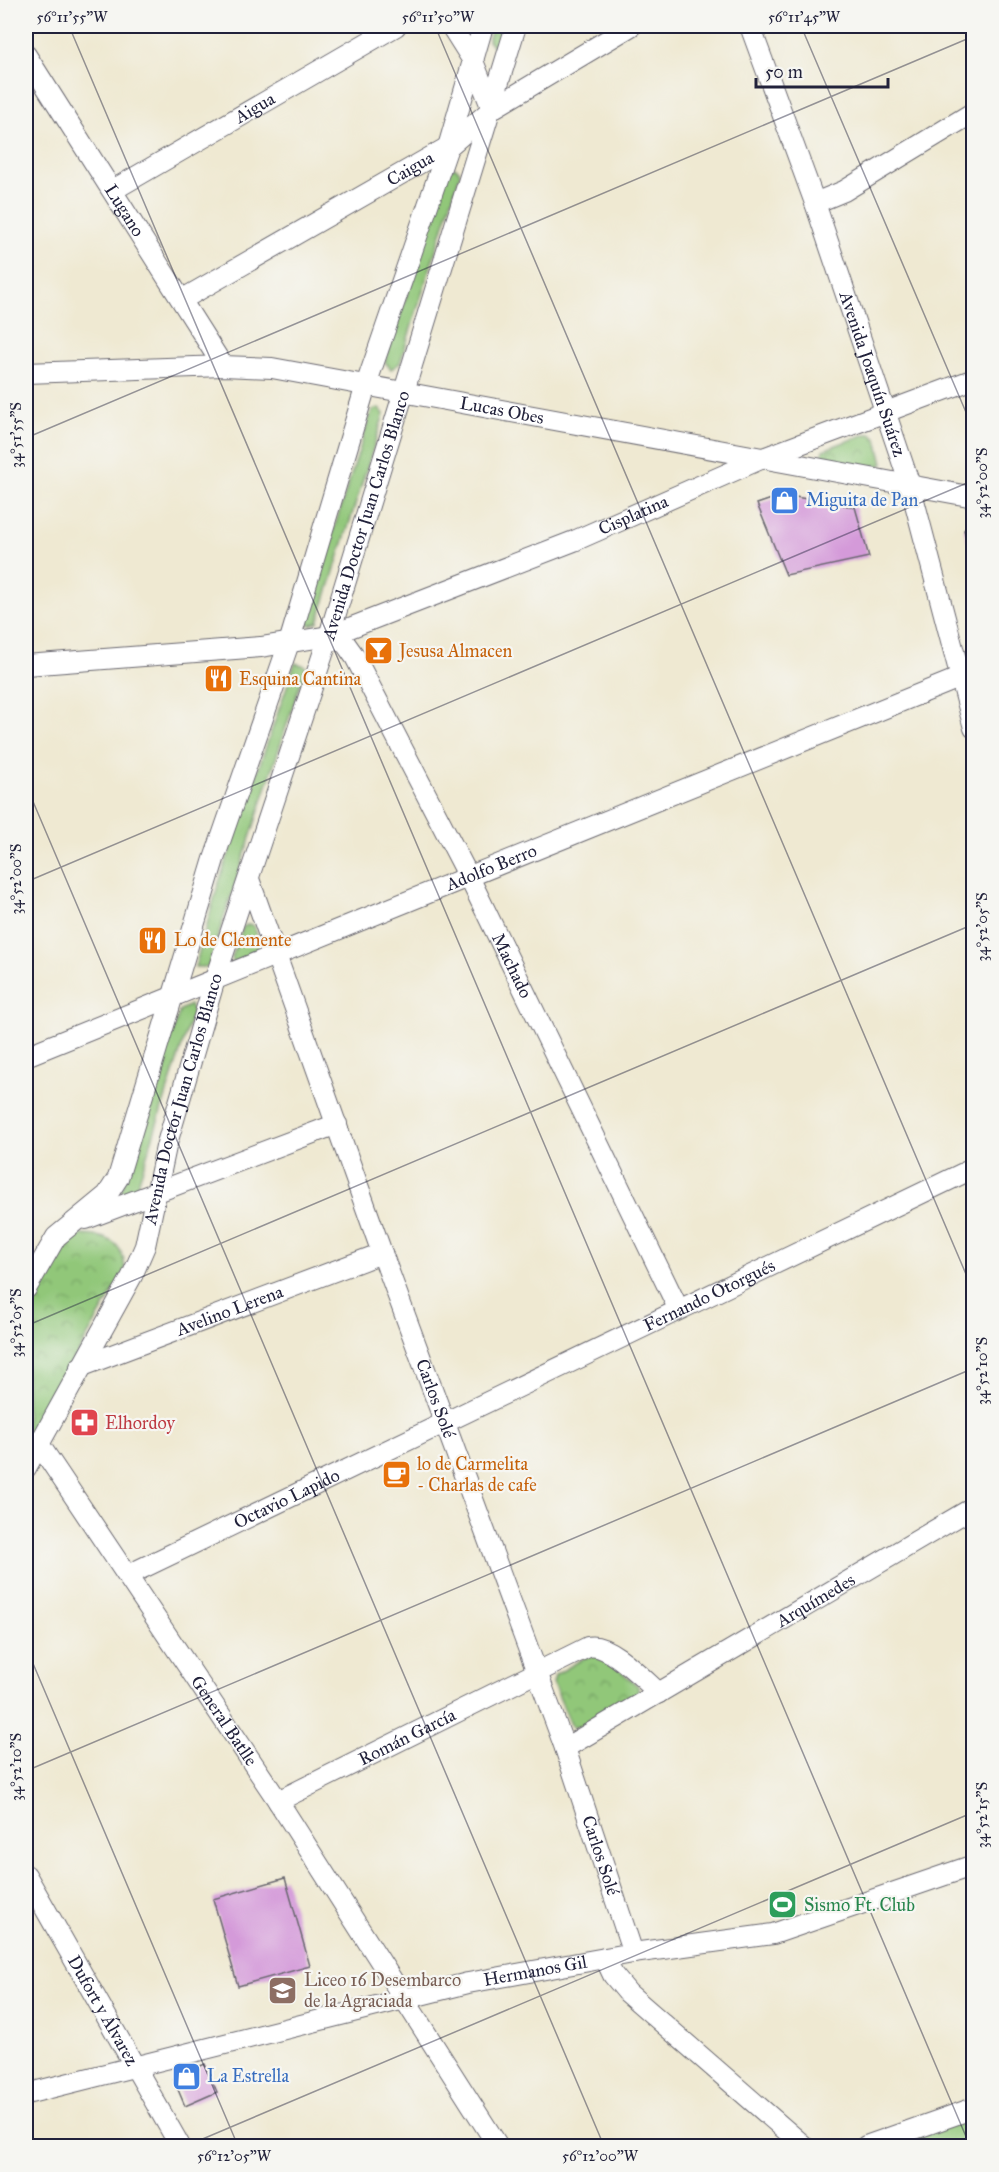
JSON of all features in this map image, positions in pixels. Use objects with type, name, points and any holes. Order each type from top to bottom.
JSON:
[{"type":"street","name":"Aigua","points":[[113,190],[396,26]]},
{"type":"street","points":[[451,26],[473,61],[492,110]]},
{"type":"street","name":"Avenida Doctor Juan Carlos Blanco","points":[[26,1289],[56,1237],[107,1195],[118,1178],[214,859],[289,643],[366,385],[448,147],[483,26]]},
{"type":"street","name":"Avenida Doctor Juan Carlos Blanco","points":[[26,1468],[132,1276],[145,1246],[166,1147],[215,979],[329,636],[402,391],[492,110],[516,26]]},
{"type":"street","name":"Caigua","points":[[183,299],[448,147],[492,110],[631,26]]},
{"type":"street","name":"Avenida Joaquín Suárez","points":[[750,26],[815,203],[910,485],[974,728]]},
{"type":"street","name":"Lugano","points":[[26,55],[224,366]]},
{"type":"street","points":[[815,203],[843,191],[974,112]]},
{"type":"street","name":"Lucas Obes","points":[[26,373],[224,366],[272,368],[974,497]]},
{"type":"street","name":"Cisplatina","points":[[26,665],[289,643],[329,636],[574,541],[764,458],[974,379]]},
{"type":"street","name":"Machado","points":[[329,636],[345,643],[355,657],[469,877],[678,1308]]},
{"type":"street","name":"Adolfo Berro","points":[[26,1056],[959,678]]},
{"type":"street","name":"Carlos Solé","points":[[249,879],[278,954],[382,1253],[564,1748],[633,1953]]},
{"type":"street","points":[[72,1224],[337,1124]]},
{"type":"street","name":"Fernando Otorgués","points":[[445,1422],[678,1308],[974,1168]]},
{"type":"street","name":"Avelino Lerena","points":[[80,1367],[382,1253]]},
{"type":"street","name":"Octavio Lapido","points":[[128,1575],[445,1422]]},
{"type":"street","name":"General Batlle","points":[[39,1444],[278,1801],[498,2146]]},
{"type":"street","name":"Arquímedes","points":[[564,1748],[974,1507]]},
{"type":"street","points":[[537,1673],[588,1647],[601,1646],[659,1693]]},
{"type":"street","name":"Román García","points":[[278,1801],[537,1673]]},
{"type":"street","name":"Hermanos Gil","points":[[26,2094],[479,1981],[633,1953],[773,1934],[974,1864]]},
{"type":"street","name":"Dufort y Álvarez","points":[[26,1875],[180,2146]]},
{"type":"street","points":[[605,1958],[613,1975],[628,1993],[804,2146]]},
{"type":"street","points":[[866,2146],[974,2108]]},
{"type":"green space","points":[[493,26],[506,26],[501,42],[494,47],[488,41]]},
{"type":"green space","points":[[454,167],[459,170],[460,174],[400,363],[391,369],[385,362],[447,171]]},
{"type":"green space","points":[[379,408],[384,414],[318,622],[310,625],[305,619],[372,410]]},
{"type":"green space","points":[[871,434],[877,439],[883,464],[871,470],[822,458],[823,450]]},
{"type":"green space","points":[[295,663],[306,666],[208,967],[195,967],[218,885]]},
{"type":"green space","points":[[249,924],[254,926],[261,948],[260,952],[238,964],[233,962],[232,957],[243,927]]},
{"type":"green space","points":[[190,1005],[193,1011],[135,1193],[123,1195],[121,1192],[180,1010]]},
{"type":"green space","points":[[81,1235],[106,1238],[117,1246],[124,1261],[125,1271],[26,1443],[26,1304],[59,1246],[66,1240]]},
{"type":"green space","points":[[602,1655],[638,1686],[638,1692],[583,1727],[572,1727],[553,1683],[555,1675],[586,1657]]},
{"type":"green space","points":[[973,2113],[973,2146],[884,2146]]},
{"type":"building","points":[[783,495],[855,507],[869,557],[786,575],[757,504]]},
{"type":"building","points":[[966,527],[974,527],[974,561],[964,530]]},
{"type":"building","points":[[285,1878],[310,1966],[238,1986],[213,1899]]},
{"type":"building","points":[[205,2064],[217,2092],[185,2106],[173,2078]]},
{"type":"place","name":"Miguita de Pan","points":[[785,500]]},
{"type":"place","name":"Jesusa Almacen","points":[[378,651]]},
{"type":"place","name":"Esquina Cantina","points":[[218,679]]},
{"type":"place","name":"Lo de Clemente","points":[[153,940]]},
{"type":"place","name":"Elhordoy","points":[[84,1423]]},
{"type":"place","name":"lo de Carmelita - Charlas de cafe","points":[[396,1474]]},
{"type":"place","name":"Sismo Ft. Club","points":[[783,1905]]},
{"type":"place","name":"Liceo 16 Desembarco de la Agraciada","points":[[283,1990]]},
{"type":"place","name":"La Estrella","points":[[186,2076]]}]
